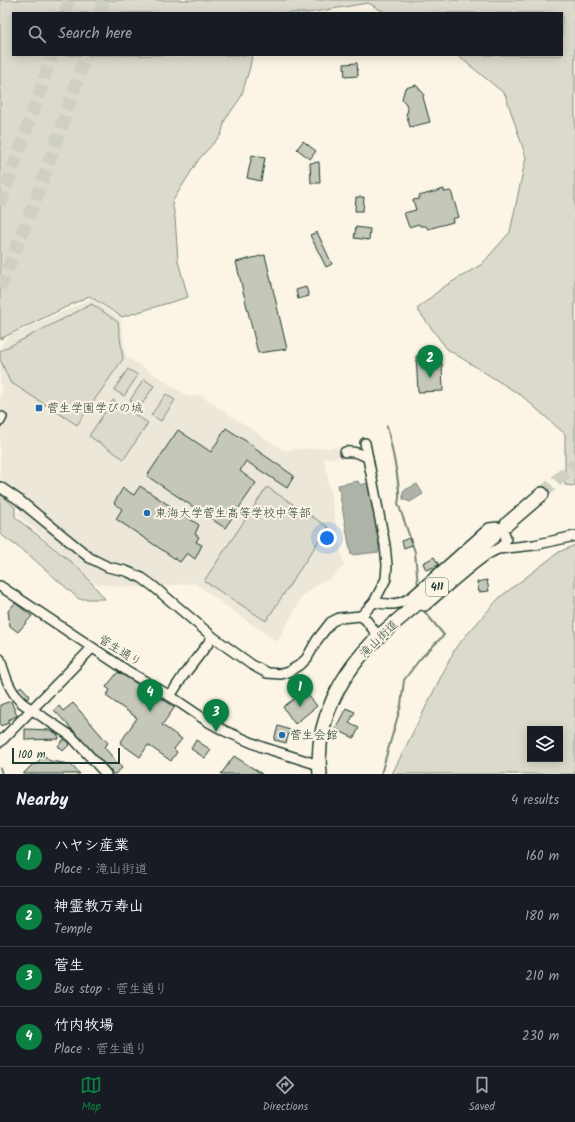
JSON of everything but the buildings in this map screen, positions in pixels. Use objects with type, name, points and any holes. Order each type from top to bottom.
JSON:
[{"type":"highway","points":[[507,524],[542,494]]},
{"type":"highway","name":"滝山街道","points":[[320,769],[321,737],[328,709],[358,658],[379,636],[494,536]]},
{"type":"street","points":[[0,487],[19,500],[90,558],[108,567],[133,574],[153,586],[213,637],[261,671],[281,674],[300,665],[307,658],[317,640],[331,622],[339,618],[361,616],[374,602],[386,579],[388,564],[365,443]]},
{"type":"street","points":[[345,452],[353,451],[368,458]]},
{"type":"street","points":[[374,602],[397,604],[406,601],[489,528],[498,527],[503,531],[506,540],[504,544],[486,555],[425,606],[416,604]]},
{"type":"street","points":[[498,549],[534,545],[575,536]]},
{"type":"street","name":"菅生通り","points":[[0,586],[92,648],[170,696],[207,721],[262,747],[320,769]]},
{"type":"street","points":[[361,616],[379,636]]},
{"type":"street","points":[[170,696],[183,676],[213,637]]},
{"type":"street","points":[[1,741],[92,648]]},
{"type":"street","points":[[0,659],[7,682],[15,696],[32,710],[71,736],[106,774]]},
{"type":"shaded area","points":[[0,0],[575,0],[575,486],[565,485],[565,434],[522,396],[447,349],[417,309],[442,288],[482,264],[510,232],[526,157],[505,94],[458,56],[563,56],[563,12],[384,12],[368,3],[314,12],[12,12],[12,56],[252,56],[241,97],[225,120],[221,135],[199,159],[172,202],[175,217],[178,261],[188,297],[122,317],[89,296],[0,339]]},
{"type":"shaded area","name":"菅生学園学びの城","points":[[91,299],[120,318],[126,356],[189,397],[200,395],[283,450],[345,447],[346,457],[324,458],[344,566],[330,579],[322,582],[303,595],[277,642],[194,583],[146,588],[96,584],[17,514],[22,509],[0,492],[0,395],[3,390],[0,381],[0,346],[9,336]]},
{"type":"shaded area","points":[[92,304],[118,322],[123,359],[77,425],[10,382],[0,359],[0,351]]},
{"type":"shaded area","points":[[128,369],[138,375],[124,396],[114,390]]},
{"type":"shaded area","points":[[144,379],[154,386],[140,407],[130,400]]},
{"type":"shaded area","points":[[166,394],[175,400],[161,421],[151,415]]},
{"type":"shaded area","points":[[113,400],[148,423],[124,459],[89,436]]},
{"type":"shaded area","points":[[358,481],[360,485],[368,483],[378,531],[379,552],[351,555],[338,485]]},
{"type":"shaded area","points":[[417,484],[423,494],[410,502],[403,499],[403,491]]},
{"type":"shaded area","points":[[267,487],[328,527],[266,621],[204,581]]},
{"type":"shaded area","points":[[0,494],[15,507],[15,517],[80,569],[105,599],[79,599],[29,555],[0,534]]},
{"type":"shaded area","points":[[575,545],[575,774],[392,774],[456,647],[500,597],[559,552]]},
{"type":"waterway","points":[[387,426],[398,478],[398,503],[415,552],[418,586]]},
{"type":"waterway","points":[[381,774],[401,705],[404,680],[420,659],[444,635],[424,611]]},
{"type":"waterway","points":[[0,768],[2,774]]},
{"type":"tunnel","points":[[65,12],[69,0]]},
{"type":"tunnel","points":[[100,12],[104,0]]},
{"type":"tunnel","points":[[0,205],[52,56]]},
{"type":"tunnel","points":[[0,288],[38,194],[86,56]]},
{"type":"tunnel","points":[[542,494],[575,464]]},
{"type":"place","name":"神霊教万寿山","points":[[430,378]]},
{"type":"place","name":"菅生学園学びの城","points":[[39,408]]},
{"type":"place","name":"東海大学菅生高等学校中等部","points":[[147,513]]},
{"type":"place","name":"ハヤシ産業","points":[[300,707]]},
{"type":"place","name":"竹内牧場","points":[[150,712]]},
{"type":"place","name":"菅生","points":[[216,732]]},
{"type":"place","name":"菅生会館","points":[[282,735]]}]
